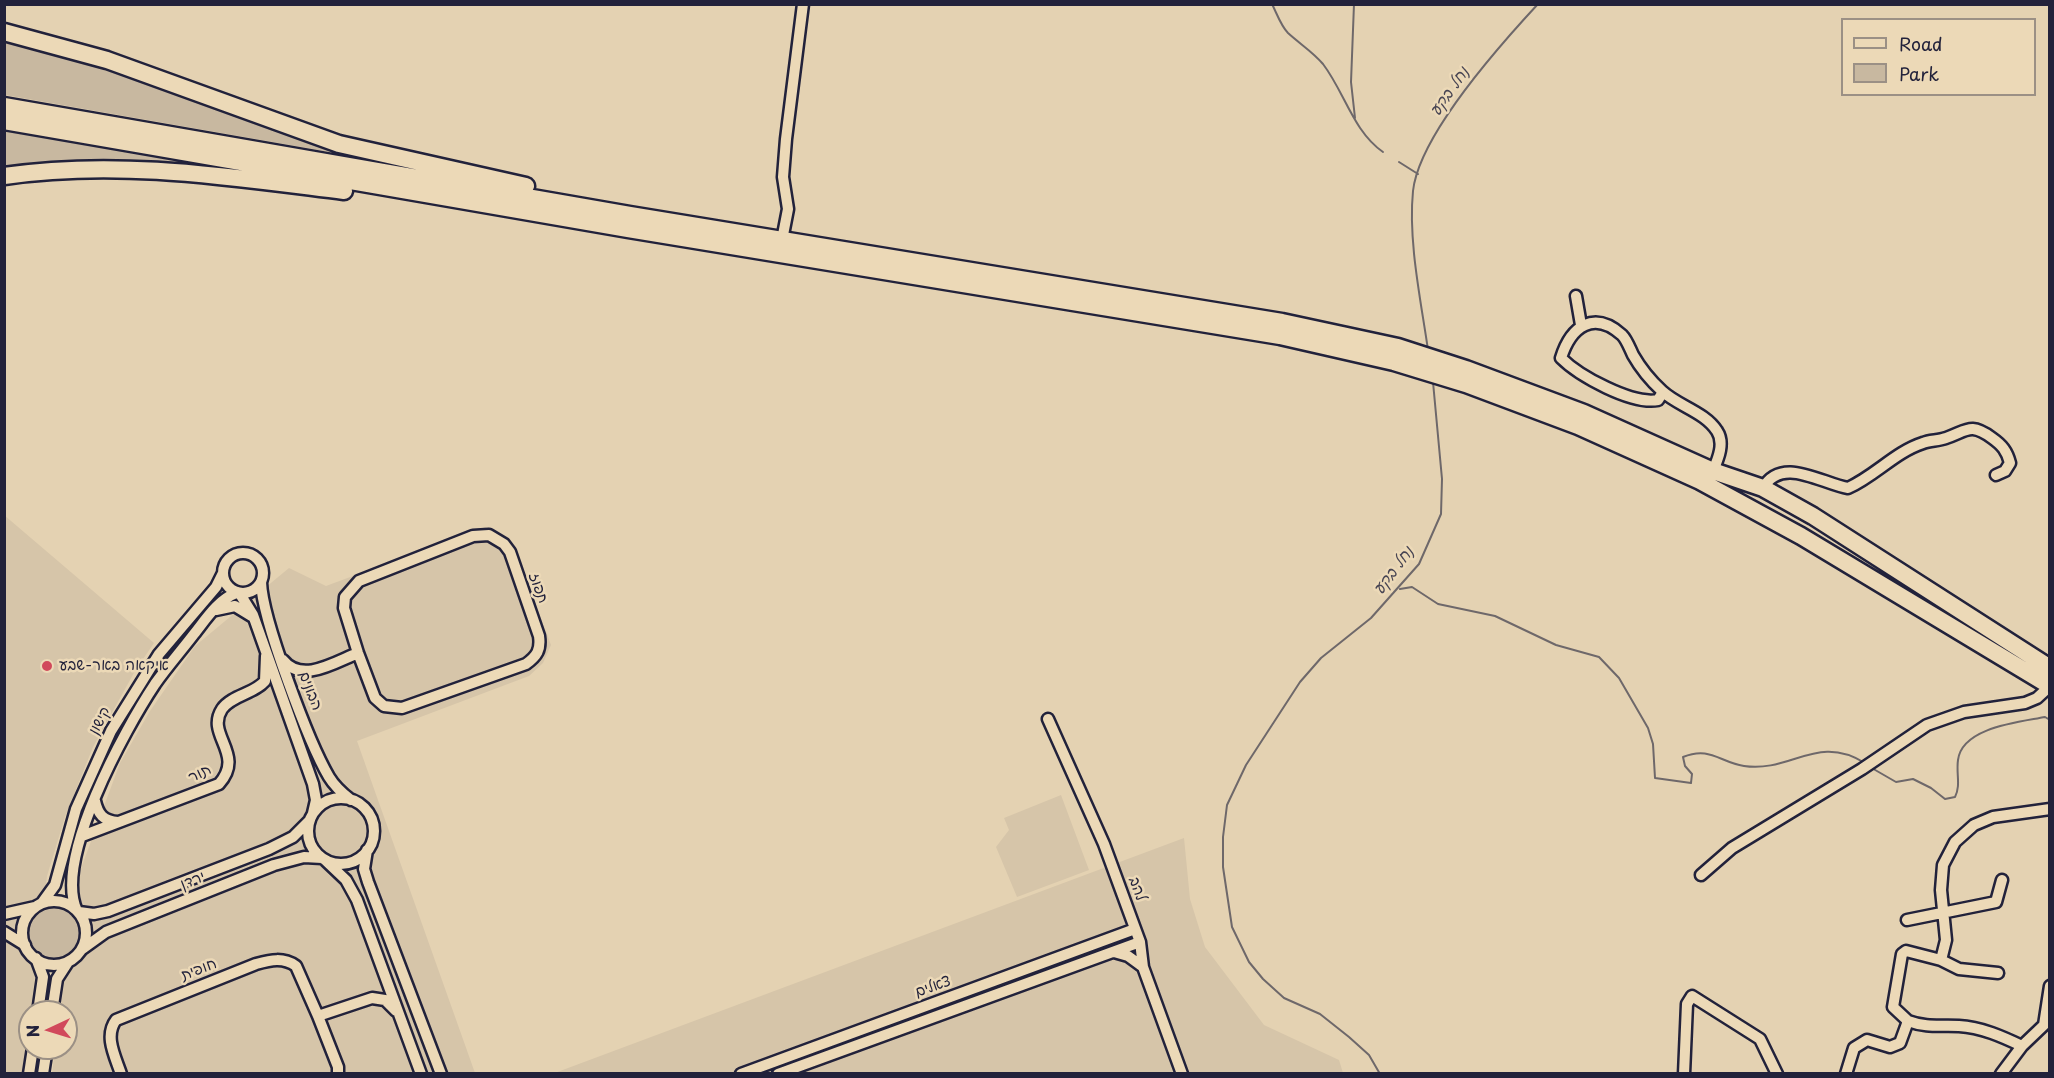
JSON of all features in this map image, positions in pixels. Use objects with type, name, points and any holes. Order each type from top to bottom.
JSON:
[{"type":"highway","points":[[4,32],[107,60],[339,144],[726,231]]},
{"type":"highway","points":[[4,106],[726,231],[1282,322],[1584,413],[1713,471],[1763,488],[1813,516],[2049,668]]},
{"type":"highway","points":[[4,121],[546,215],[1396,355]]},
{"type":"highway","points":[[4,176],[37,171],[121,168],[183,171],[546,215]]},
{"type":"highway","points":[[1466,377],[1700,481],[1801,536],[2049,686]]},
{"type":"street","points":[[782,240],[788,209],[783,177],[786,140],[803,4]]},
{"type":"street","points":[[1576,296],[1581,325]]},
{"type":"street","points":[[1663,392],[1658,400],[1641,400],[1606,387],[1569,366],[1562,358],[1569,341],[1581,325],[1601,322],[1623,337],[1644,373],[1663,392],[1704,418],[1718,432],[1720,453],[1713,471]]},
{"type":"street","points":[[1763,488],[1768,480],[1780,473],[1796,472],[1848,488],[1869,478],[1891,460],[1923,443],[1938,441],[1970,428],[1981,431],[2002,446],[2008,455],[2010,463],[2005,471],[1996,475]]},
{"type":"street","name":"תפוז","points":[[489,535],[504,544],[519,578],[539,636],[540,647],[536,657],[525,664],[402,708],[393,708],[384,706],[375,698],[358,653],[344,608],[345,597],[359,581],[472,536],[489,535]]},
{"type":"street","points":[[244,553],[259,561],[263,571],[261,582],[255,590],[238,593],[226,585],[223,573],[229,558],[244,553]]},
{"type":"street","name":"קישון","points":[[40,905],[55,885],[76,809],[111,731],[143,677],[216,587],[223,573]]},
{"type":"street","name":"הבונים","points":[[261,582],[262,600],[298,704],[326,771],[335,786],[351,800]]},
{"type":"street","name":"הבונים","points":[[238,593],[248,604],[254,618],[313,784],[316,800],[311,817]]},
{"type":"street","name":"קישון","points":[[78,912],[70,884],[82,836],[94,800],[138,711],[174,659],[211,612],[238,593]]},
{"type":"street","points":[[211,612],[232,605],[241,607],[254,618]]},
{"type":"street","points":[[281,657],[288,666],[307,672],[358,653]]},
{"type":"street","name":"תור","points":[[82,836],[219,784],[226,776],[230,764],[219,729],[218,720],[222,709],[252,692],[267,676],[266,656]]},
{"type":"street","points":[[298,704],[300,685],[307,672]]},
{"type":"street","points":[[1701,875],[1732,848],[1862,769],[1927,726],[1964,712],[2025,703],[2037,698],[2049,686]]},
{"type":"street","points":[[252,692],[267,691],[277,696],[284,705]]},
{"type":"street","name":"להב","points":[[1048,719],[1104,844],[1136,929],[1143,967],[1182,1074]]},
{"type":"street","points":[[94,800],[99,814],[108,821],[121,822]]},
{"type":"street","points":[[421,1074],[357,900],[346,880],[323,859],[310,842],[311,817],[331,800],[351,800],[362,806],[371,821],[373,836],[367,850],[364,869],[441,1074]]},
{"type":"street","points":[[1941,960],[1946,940],[1941,890],[1943,865],[1955,842],[1974,825],[1994,817],[2049,808]]},
{"type":"street","name":"ירדן","points":[[78,912],[88,915],[108,911],[269,849],[293,837],[311,817]]},
{"type":"street","points":[[323,859],[336,863],[350,862],[367,850]]},
{"type":"street","name":"ירדן","points":[[81,950],[106,932],[282,862],[304,857],[323,859]]},
{"type":"street","points":[[1907,920],[1996,902],[2002,880]]},
{"type":"street","points":[[4,914],[61,902],[78,912],[86,931],[81,950],[60,973],[54,1000]]},
{"type":"street","points":[[25,945],[24,925],[27,916],[40,905]]},
{"type":"street","name":"צאלים","points":[[741,1074],[1136,929]]},
{"type":"street","points":[[4,932],[25,945],[36,958],[43,977],[40,1000]]},
{"type":"street","name":"צאלים","points":[[778,1074],[1140,942]]},
{"type":"street","points":[[1998,973],[1959,969],[1916,951],[1906,951],[1902,954],[1893,1007],[1908,1021],[1924,1027],[1959,1026],[1984,1031],[2022,1046]]},
{"type":"street","points":[[1114,952],[1128,956],[1143,967]]},
{"type":"street","points":[[36,958],[53,964],[71,960]]},
{"type":"street","name":"חופית","points":[[121,1074],[109,1037],[110,1028],[116,1020],[256,964],[275,959],[289,961],[296,966],[338,1067],[338,1074]]},
{"type":"street","points":[[372,998],[381,988],[384,973]]},
{"type":"street","points":[[2001,1074],[2022,1046],[2047,1027],[2049,986]]},
{"type":"street","points":[[1684,1074],[1686,1012],[1692,996],[1760,1039],[1777,1074]]},
{"type":"street","points":[[318,1016],[372,998],[385,1000],[399,1013]]},
{"type":"street","points":[[1846,1074],[1854,1048],[1867,1040],[1890,1047],[1900,1043],[1908,1021]]},
{"type":"street","points":[[796,1074],[805,1064]]},
{"type":"shaded area","points":[[4,515],[154,643],[135,671],[93,747],[65,817],[47,876],[32,1000],[18,1000],[18,1060],[25,1060],[23,1074],[4,1073]]},
{"type":"shaded area","points":[[485,527],[500,537],[518,556],[551,645],[543,663],[529,676],[357,741],[475,1073],[52,1074],[54,1060],[78,1060],[78,1000],[62,1000],[80,871],[120,763],[150,711],[195,646],[289,568],[326,586]]},
{"type":"shaded area","points":[[1061,795],[1089,870],[1017,897],[996,847],[1009,830],[1004,818]]},
{"type":"shaded area","points":[[1184,838],[1190,899],[1205,947],[1264,1025],[1339,1060],[1343,1073],[552,1074]]},
{"type":"green space","points":[[4,40],[57,51],[426,169],[5,95]]},
{"type":"green space","points":[[4,129],[285,176],[180,165],[110,161],[40,163],[5,168]]},
{"type":"green space","points":[[49,906],[59,906],[69,910],[77,918],[81,933],[77,948],[69,956],[59,960],[49,960],[39,956],[31,948],[27,938],[27,928],[31,918],[39,910]]},
{"type":"waterway","points":[[1272,4],[1286,30],[1323,64],[1357,123],[1383,152]]},
{"type":"waterway","points":[[1354,4],[1351,82],[1355,118]]},
{"type":"waterway","name":"נחל בקע","points":[[1428,350],[1412,230],[1413,191],[1419,169],[1445,118],[1483,67],[1538,4]]},
{"type":"waterway","points":[[1399,162],[1418,174]]},
{"type":"waterway","name":"נחל בקע","points":[[1380,1074],[1369,1055],[1349,1037],[1320,1014],[1284,998],[1263,979],[1249,962],[1232,927],[1223,867],[1223,837],[1227,805],[1246,765],[1300,682],[1321,658],[1371,618],[1419,564],[1441,514],[1442,479],[1433,382]]},
{"type":"waterway","points":[[1400,589],[1412,587],[1438,604],[1495,616],[1556,645],[1599,657],[1619,678],[1648,728],[1653,744],[1655,778],[1691,783],[1692,774],[1685,766],[1683,757],[1700,753],[1744,766],[1761,767],[1818,753],[1832,752],[1848,755],[1865,763]]},
{"type":"waterway","points":[[1870,767],[1896,782],[1913,779],[1931,788],[1945,799],[1955,797],[1958,788],[1958,760],[1962,749],[1970,740],[1981,733],[2008,724],[2045,717],[2050,720]]},
{"type":"place","name":"איקאה באר-שבע","points":[[47,666]]}]
